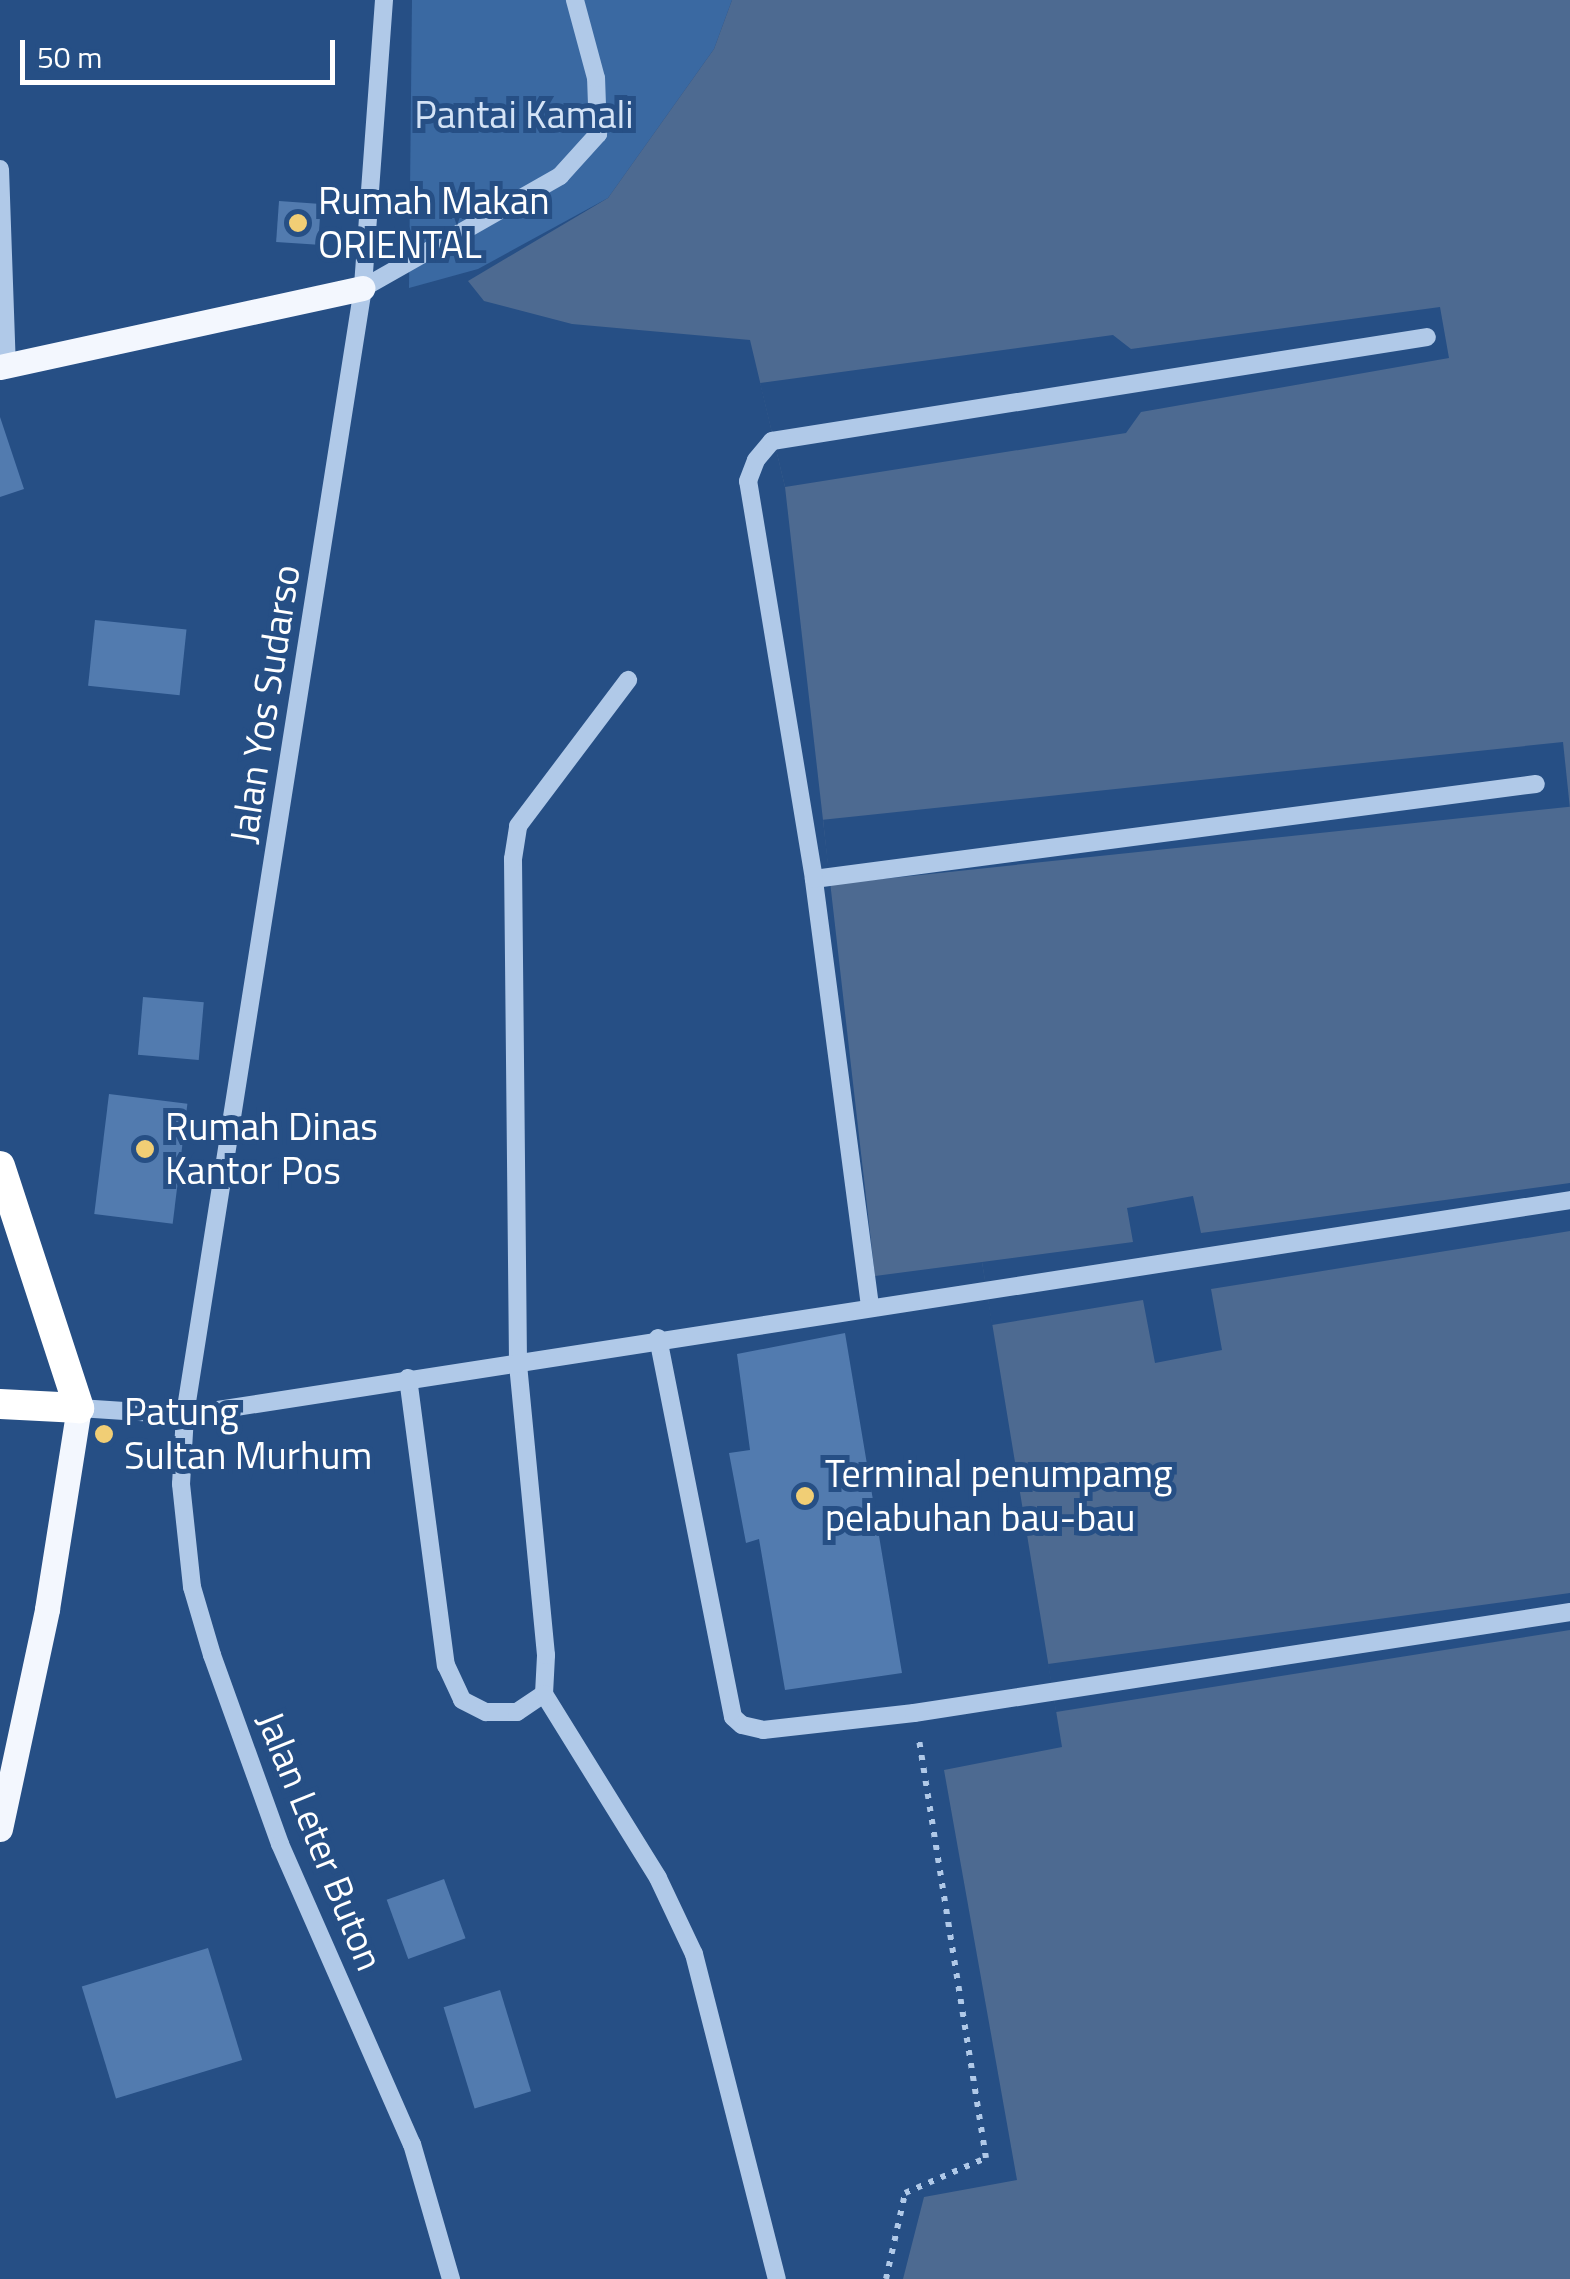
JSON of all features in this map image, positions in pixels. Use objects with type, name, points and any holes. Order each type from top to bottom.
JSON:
[{"type":"highway","points":[[0,1166],[79,1408],[0,1404]]},
{"type":"main road","points":[[4,367],[363,288]]},
{"type":"main road","points":[[0,1829],[47,1610],[79,1408]]},
{"type":"street","name":"Jalan Yos Sudarso","points":[[185,1415],[363,288],[384,0]]},
{"type":"street","points":[[363,288],[560,176],[598,134],[596,78],[575,0]]},
{"type":"street","points":[[0,169],[4,367]]},
{"type":"street","points":[[870,1306],[814,879],[748,481],[772,442],[1427,337]]},
{"type":"street","points":[[628,680],[518,826],[513,859],[518,1362],[546,1654],[544,1694],[658,1878],[694,1954],[777,2279]]},
{"type":"street","points":[[814,879],[1536,784]]},
{"type":"street","points":[[79,1408],[185,1415],[658,1338],[1570,1200]]},
{"type":"street","points":[[658,1338],[733,1718],[763,1730],[914,1713],[1570,1612]]},
{"type":"street","points":[[408,1378],[446,1666],[462,1700],[486,1712],[517,1712],[544,1694]]},
{"type":"street","name":"Jalan Leter Buton","points":[[185,1415],[181,1484],[192,1588],[212,1655],[280,1844],[412,2144],[451,2279]]},
{"type":"path","points":[[886,2279],[905,2193],[986,2158],[914,1713]]},
{"type":"green space","name":"Pantai Kamali","points":[[412,0],[732,0],[714,49],[608,198],[478,269],[409,288]]},
{"type":"shaded area","points":[[732,0],[1570,0],[1570,2279],[903,2279],[924,2197],[1017,2180],[944,1770],[1062,1747],[982,1262],[875,1276],[785,487],[750,340],[572,324],[484,301],[468,281],[608,198],[714,49]]},
{"type":"pier","points":[[1440,307],[1449,358],[1141,412],[1126,433],[785,487],[760,383],[1113,335],[1131,349]]},
{"type":"pier","points":[[1563,742],[1570,807],[830,884],[823,820]]},
{"type":"pier","points":[[1570,1183],[1570,1231],[1211,1289],[1222,1350],[1155,1363],[1143,1300],[992,1325],[982,1262],[1133,1242],[1127,1208],[1193,1196],[1201,1233]]},
{"type":"pier","points":[[1570,1593],[1570,1630],[1056,1712],[1048,1664]]},
{"type":"building","name":"Rumah Makan ORIENTAL","points":[[279,201],[321,204],[318,245],[276,242]]},
{"type":"building","points":[[0,417],[24,489],[0,497]]},
{"type":"building","points":[[95,620],[186,630],[180,695],[88,686]]},
{"type":"building","points":[[143,997],[204,1002],[199,1060],[138,1055]]},
{"type":"building","points":[[109,1094],[187,1104],[173,1224],[94,1214]]},
{"type":"building","name":"Terminal penumpamg pelabuhan bau-bau","points":[[845,1333],[902,1673],[785,1690],[759,1539],[746,1543],[729,1453],[750,1450],[737,1354]]},
{"type":"building","points":[[444,1879],[466,1938],[408,1959],[387,1900]]},
{"type":"building","points":[[208,1948],[242,2060],[116,2098],[82,1987]]},
{"type":"building","points":[[500,1990],[531,2091],[475,2109],[444,2007]]},
{"type":"place","name":"Rumah Makan ORIENTAL","points":[[298,223]]},
{"type":"place","name":"Rumah Dinas Kantor Pos","points":[[145,1149]]},
{"type":"place","name":"Patung Sultan Murhum","points":[[104,1434]]},
{"type":"place","name":"Terminal penumpamg pelabuhan bau-bau","points":[[805,1496]]}]
